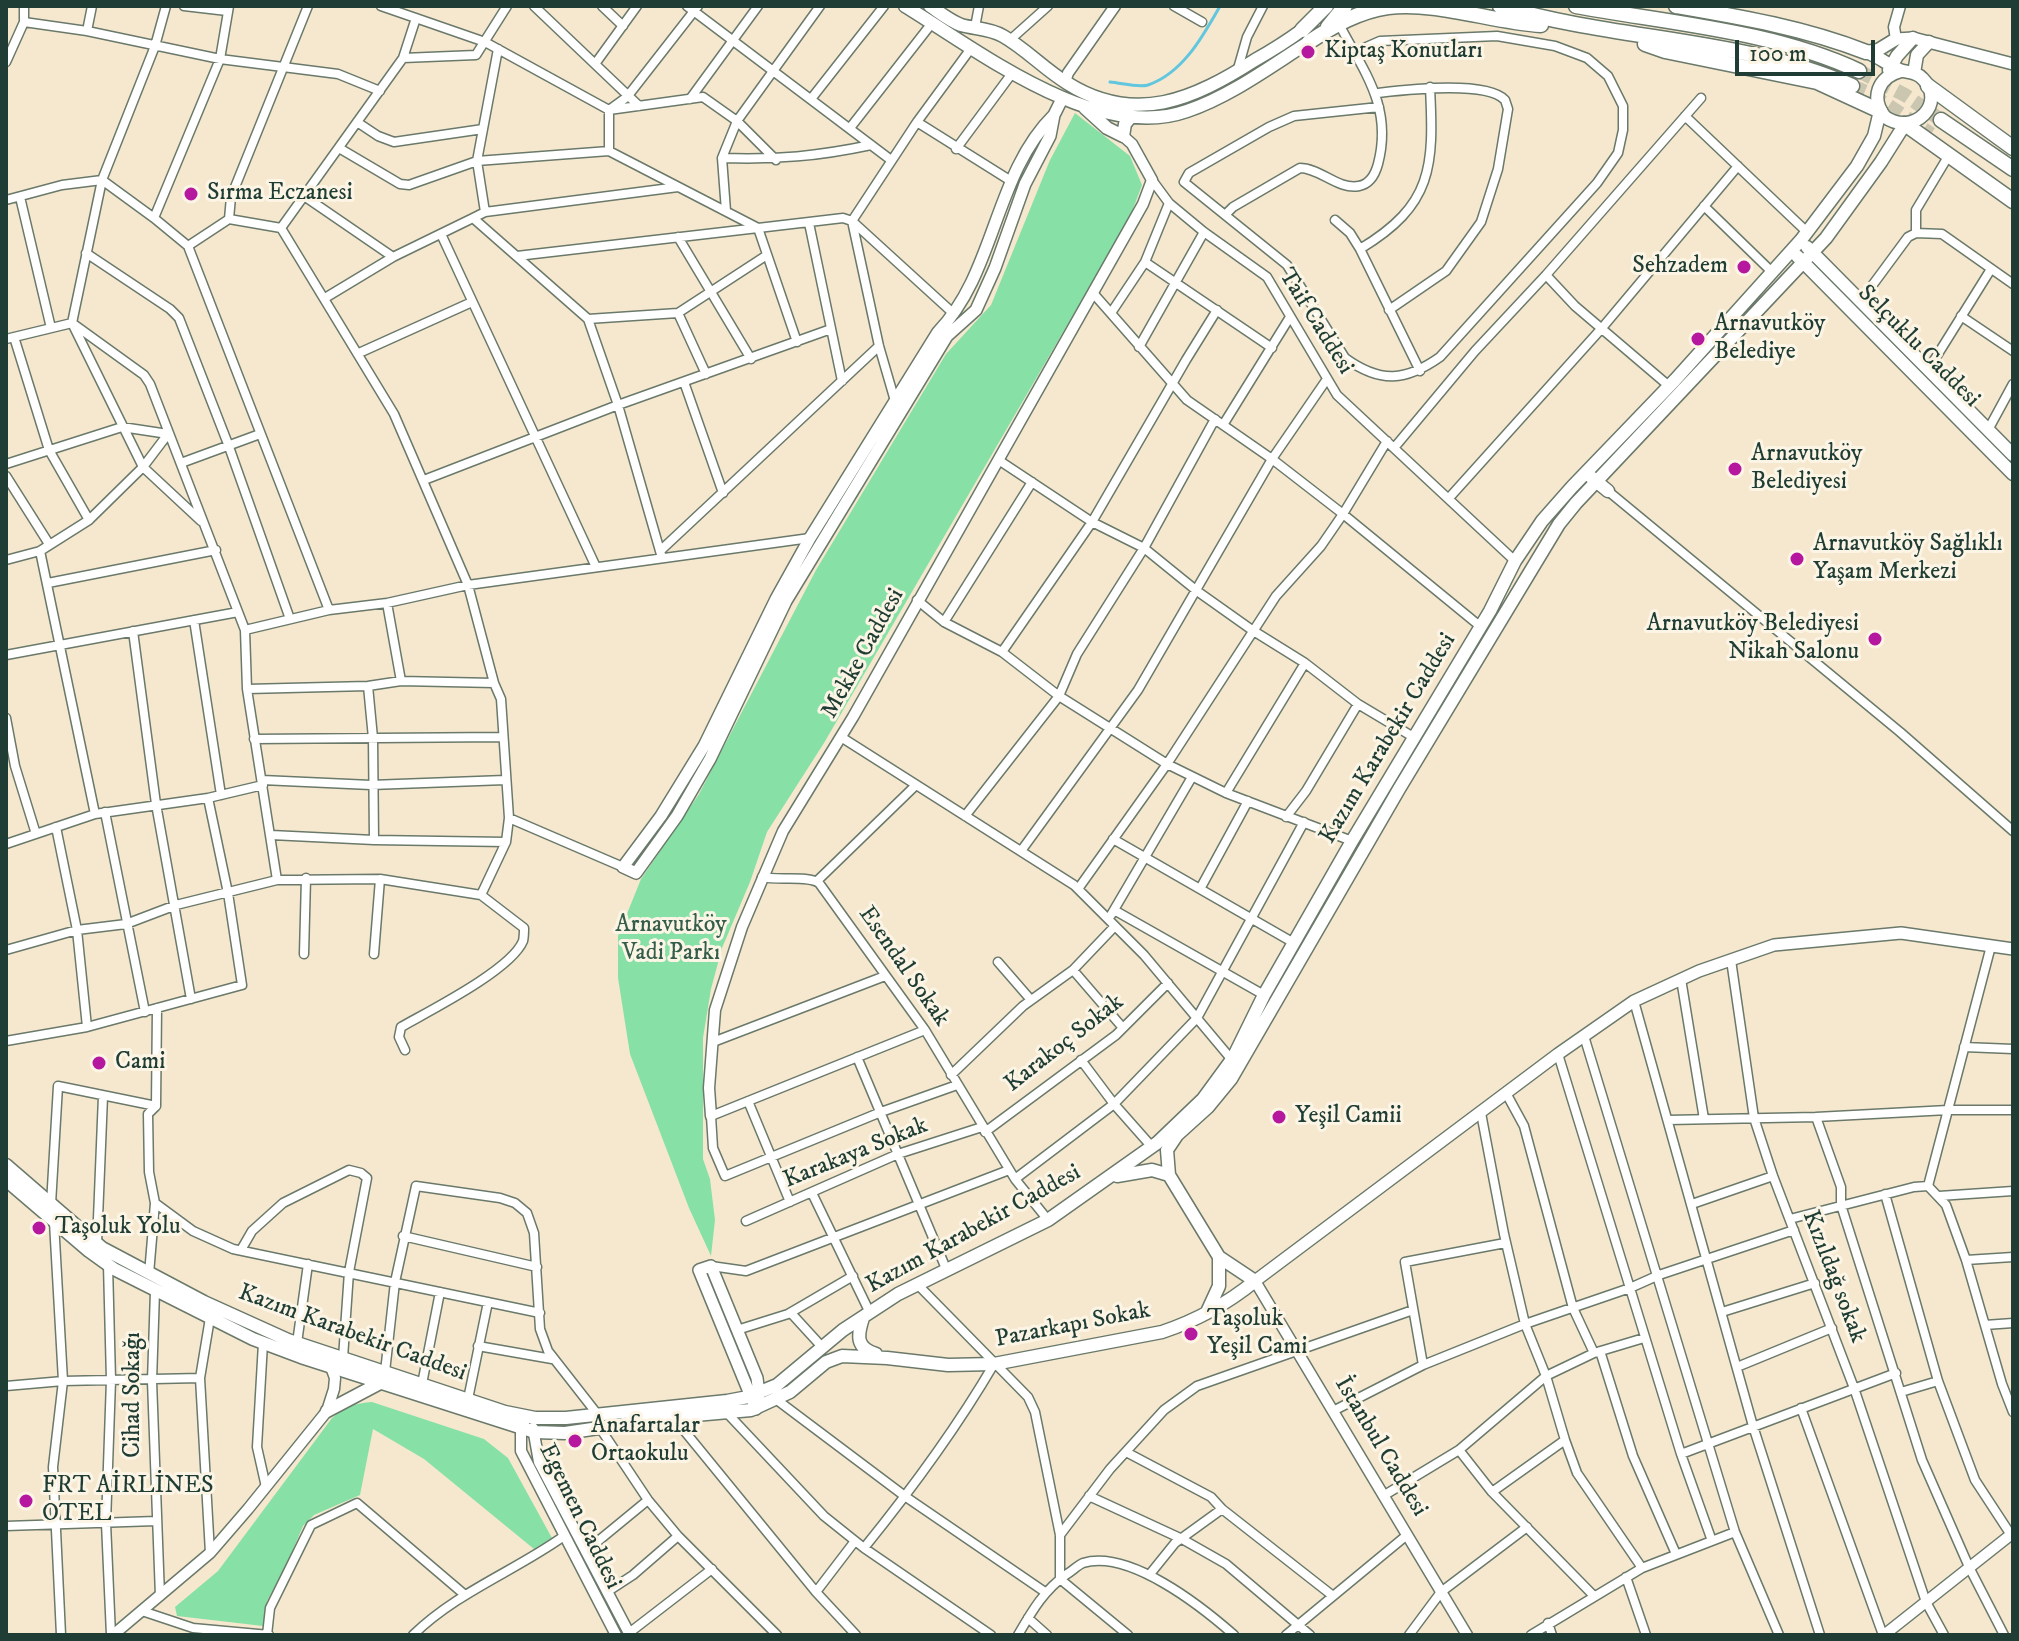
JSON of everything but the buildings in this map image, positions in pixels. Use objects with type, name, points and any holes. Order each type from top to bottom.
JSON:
[{"type":"highway","points":[[1306,36],[1326,6]]},
{"type":"highway","points":[[1332,27],[1345,6]]},
{"type":"highway","points":[[1500,6],[1569,24],[1787,62],[1852,86]]},
{"type":"highway","points":[[1576,6],[1774,41],[1811,51],[1859,71]]},
{"type":"highway","points":[[1676,6],[1747,18],[1866,52]]},
{"type":"highway","points":[[1306,36],[1363,13],[1388,7],[1435,10],[1534,25],[1569,24]]},
{"type":"highway","points":[[1611,32],[1665,51],[1817,82],[1880,111]]},
{"type":"highway","points":[[1928,86],[2013,148]]},
{"type":"highway","points":[[1941,120],[2013,169]]},
{"type":"highway","points":[[1905,124],[2013,201]]},
{"type":"highway","points":[[1931,134],[2013,189]]},
{"type":"main road","points":[[905,6],[1062,99],[1130,118],[1187,111],[1228,92],[1306,36]]},
{"type":"main road","points":[[930,6],[960,25],[987,29],[1010,40],[1065,82],[1103,100],[1131,105],[1164,104],[1186,98],[1306,36]]},
{"type":"main road","points":[[972,47],[975,27]]},
{"type":"main road","points":[[1866,52],[1878,50],[1896,39],[1913,38],[2013,64]]},
{"type":"main road","points":[[1902,69],[1913,38]]},
{"type":"main road","points":[[1866,52],[1902,69],[1928,86],[1928,108],[1919,119],[1905,124],[1891,121],[1880,111],[1877,94],[1885,78],[1902,69],[1929,42]]},
{"type":"main road","points":[[1013,72],[1023,74],[1028,71],[1032,56]]},
{"type":"main road","points":[[1054,115],[1038,130],[1011,181],[962,303],[938,332],[895,401],[815,541],[710,759],[677,816],[636,873],[623,867],[661,816],[704,746],[776,599],[815,541],[947,336],[976,310],[995,268],[1025,184],[1050,136],[1065,82]]},
{"type":"main road","points":[[1083,106],[1107,128],[1123,136],[1123,129],[1130,118]]},
{"type":"main road","name":"Kazım Karabekir Caddesi","points":[[6,1165],[97,1243],[149,1274],[235,1317],[343,1358],[382,1378],[524,1423],[550,1419],[599,1421],[727,1413],[755,1400],[789,1378],[823,1348],[898,1294],[1048,1220],[1110,1179],[1152,1147],[1203,1099],[1232,1060],[1264,995],[1352,841],[1481,627],[1515,561],[1542,521],[1800,241],[1857,166],[1874,136],[1880,111]]},
{"type":"main road","name":"Kazım Karabekir Caddesi","points":[[1169,1175],[1167,1150],[1177,1135],[1208,1107],[1231,1079],[1546,544],[1576,503],[1837,225],[1905,124]]},
{"type":"main road","name":"Selçuklu Caddesi","points":[[1800,241],[1808,257],[2004,453]]},
{"type":"main road","name":"Selçuklu Caddesi","points":[[1808,257],[1860,302],[1988,430],[2004,453],[2013,474]]},
{"type":"main road","points":[[954,314],[964,323]]},
{"type":"main road","points":[[1585,473],[1601,477],[1608,491]]},
{"type":"main road","points":[[1110,1179],[1126,1173],[1152,1170],[1169,1175],[1219,1257],[1255,1281],[1558,1054],[1634,1001],[1681,979],[1774,945],[1901,933],[2013,949]]},
{"type":"main road","name":"Kazım Karabekir Caddesi","points":[[6,1180],[108,1265],[210,1318],[263,1343],[331,1367],[422,1384],[468,1399],[524,1423],[535,1432],[565,1433],[599,1421],[755,1400],[777,1400],[826,1362],[842,1356],[887,1358]]},
{"type":"main road","points":[[1207,1312],[1219,1286],[1219,1257]]},
{"type":"main road","points":[[705,1268],[737,1330],[757,1378],[755,1400]]},
{"type":"main road","points":[[705,1268],[755,1400]]},
{"type":"main road","name":"Pazarkapı Sokak","points":[[887,1358],[948,1365],[994,1364],[1162,1332],[1207,1312],[1255,1281]]},
{"type":"main road","points":[[867,1315],[858,1334],[858,1342],[869,1352],[887,1358]]},
{"type":"main road","points":[[327,1411],[382,1378]]},
{"type":"street","points":[[6,62],[24,22],[24,6]]},
{"type":"street","points":[[87,31],[92,6]]},
{"type":"street","points":[[166,6],[155,46],[102,180],[72,323],[143,467],[201,521]]},
{"type":"street","points":[[154,218],[220,59],[228,8],[184,6]]},
{"type":"street","points":[[229,219],[231,197],[308,6]]},
{"type":"street","points":[[381,6],[485,42],[609,110],[703,97],[737,121],[776,160]]},
{"type":"street","points":[[403,58],[476,55],[507,6]]},
{"type":"street","points":[[534,6],[639,106]]},
{"type":"street","points":[[602,6],[623,26]]},
{"type":"street","points":[[595,64],[637,6]]},
{"type":"street","points":[[689,100],[758,6]]},
{"type":"street","points":[[726,211],[722,158],[737,121],[820,6]]},
{"type":"street","points":[[811,99],[884,6]]},
{"type":"street","points":[[975,27],[979,6]]},
{"type":"street","points":[[1010,40],[1048,6]]},
{"type":"street","points":[[1065,82],[1068,73],[1115,6]]},
{"type":"street","points":[[1174,6],[1202,22]]},
{"type":"street","points":[[1237,72],[1247,37],[1263,6]]},
{"type":"street","points":[[1896,39],[1894,27],[1900,6]]},
{"type":"street","points":[[609,110],[627,97],[693,8],[891,160]]},
{"type":"street","points":[[281,228],[403,58],[416,18]]},
{"type":"street","points":[[24,22],[87,31],[220,59],[338,74],[380,91]]},
{"type":"street","points":[[850,128],[932,23]]},
{"type":"street","points":[[1225,215],[1233,207],[1300,168],[1348,186],[1361,186],[1376,173],[1382,119],[1377,93],[1355,52],[1332,27]]},
{"type":"street","points":[[1355,52],[1380,41],[1446,37],[1497,36],[1555,46],[1587,58],[1608,76],[1623,106],[1623,130],[1618,153],[1597,183],[1440,357],[1420,371],[1396,377],[1359,368],[1345,358],[1287,265],[1184,182],[1187,175],[1269,127],[1294,116],[1379,107]]},
{"type":"street","points":[[895,401],[879,346],[852,221],[917,122],[972,47]]},
{"type":"street","points":[[485,212],[477,161],[498,49]]},
{"type":"street","points":[[956,149],[1013,72]]},
{"type":"street","points":[[1377,93],[1430,87],[1492,92],[1505,100],[1508,109],[1498,169],[1481,222],[1446,271],[1389,310]]},
{"type":"street","points":[[1360,249],[1396,224],[1427,180],[1433,136],[1430,87]]},
{"type":"street","points":[[1078,889],[1167,764],[1252,630],[1276,596],[1321,546],[1390,444],[1546,275],[1701,98]]},
{"type":"street","points":[[609,110],[609,151]]},
{"type":"street","points":[[1685,116],[1738,166],[1800,241]]},
{"type":"street","points":[[357,122],[394,142],[483,129]]},
{"type":"street","points":[[917,122],[1011,181]]},
{"type":"street","name":"Taif Caddesi","points":[[1123,136],[1132,144],[1169,203],[1267,277],[1337,395],[1515,561]]},
{"type":"street","points":[[722,158],[776,160],[871,145]]},
{"type":"street","points":[[339,148],[400,184],[409,185],[477,161],[609,151],[758,228],[797,342]]},
{"type":"street","points":[[1916,233],[1916,210],[1949,155]]},
{"type":"street","points":[[1449,498],[1602,328],[1738,166]]},
{"type":"street","points":[[6,200],[62,185],[102,180],[188,246],[329,610]]},
{"type":"street","name":"Mekke Caddesi","points":[[772,1156],[725,1176],[713,1148],[709,1088],[715,1010],[742,927],[783,831],[841,737],[917,600],[1000,461],[1143,204],[1152,180]]},
{"type":"street","points":[[325,298],[393,257],[485,212],[679,186]]},
{"type":"street","points":[[304,196],[393,257]]},
{"type":"street","points":[[20,197],[51,328]]},
{"type":"street","points":[[1111,313],[1145,262],[1169,203]]},
{"type":"street","points":[[1704,206],[1773,273]]},
{"type":"street","points":[[473,218],[588,319],[618,405],[661,555]]},
{"type":"street","points":[[517,256],[843,218],[852,221],[954,314]]},
{"type":"street","points":[[188,246],[229,219],[281,228],[394,414],[424,480],[468,585],[501,699],[509,818],[506,842],[481,895]]},
{"type":"street","points":[[1335,220],[1350,233],[1360,249],[1420,371]]},
{"type":"street","points":[[809,223],[842,381]]},
{"type":"street","points":[[1139,347],[1204,232]]},
{"type":"street","points":[[1860,302],[1908,237],[1916,233],[1942,234],[2013,284]]},
{"type":"street","points":[[441,234],[596,567]]},
{"type":"street","points":[[678,237],[751,359]]},
{"type":"street","points":[[86,253],[176,314],[228,444],[290,619]]},
{"type":"street","points":[[588,319],[678,313],[767,255]]},
{"type":"street","points":[[1145,262],[1272,348]]},
{"type":"street","points":[[1928,370],[1991,269]]},
{"type":"street","points":[[1546,275],[1575,306],[1669,386]]},
{"type":"street","points":[[1093,293],[1187,400],[1272,459],[1481,627]]},
{"type":"street","points":[[359,353],[472,302]]},
{"type":"street","points":[[1002,652],[1092,522],[1217,310]]},
{"type":"street","points":[[678,313],[706,374]]},
{"type":"street","points":[[1961,316],[2013,351]]},
{"type":"street","points":[[965,816],[1059,696],[1077,654],[1219,422],[1272,348],[1290,317]]},
{"type":"street","points":[[89,520],[49,450],[10,338],[72,323],[144,375],[181,463],[201,521],[216,550],[245,630],[247,689],[277,880]]},
{"type":"street","points":[[424,480],[618,405],[831,329]]},
{"type":"street","points":[[661,555],[879,346]]},
{"type":"street","points":[[1021,851],[1111,730],[1197,591],[1272,459],[1327,379]]},
{"type":"street","points":[[684,382],[723,493]]},
{"type":"street","points":[[1988,430],[2013,384]]},
{"type":"street","points":[[6,464],[122,427],[168,434]]},
{"type":"street","points":[[6,560],[40,551],[89,520],[143,467],[168,434]]},
{"type":"street","points":[[181,463],[260,434]]},
{"type":"street","points":[[1000,461],[1092,522],[1144,548],[1252,630],[1305,663],[1358,704],[1415,738]]},
{"type":"street","points":[[6,476],[49,544]]},
{"type":"street","points":[[944,622],[1032,482]]},
{"type":"street","points":[[1608,491],[1900,732],[2013,831]]},
{"type":"street","points":[[245,630],[329,610],[387,603],[468,585],[661,555],[815,541]]},
{"type":"street","points":[[48,583],[216,550]]},
{"type":"street","points":[[40,551],[61,643],[76,730],[100,813],[145,1012]]},
{"type":"street","points":[[917,600],[944,622],[1002,652],[1059,696],[1167,764],[1226,793],[1352,841]]},
{"type":"street","points":[[387,603],[401,681]]},
{"type":"street","points":[[6,655],[238,612]]},
{"type":"street","points":[[194,620],[221,795]]},
{"type":"street","points":[[133,631],[156,804],[191,999]]},
{"type":"street","points":[[1226,793],[1305,663]]},
{"type":"street","points":[[247,689],[368,686],[401,681],[494,683]]},
{"type":"street","points":[[368,686],[373,738],[371,785],[374,840]]},
{"type":"street","points":[[1286,817],[1306,791],[1358,704]]},
{"type":"street","points":[[6,718],[15,766],[36,834]]},
{"type":"street","points":[[254,739],[502,737]]},
{"type":"street","points":[[841,737],[1078,889],[1168,983],[1232,1060]]},
{"type":"street","points":[[951,1075],[1031,1000],[1073,970],[1112,923],[1114,910],[1192,777]]},
{"type":"street","points":[[6,844],[100,813],[208,798],[263,783],[371,785],[505,780]]},
{"type":"street","points":[[762,877],[778,880],[812,878],[817,881],[916,785]]},
{"type":"street","points":[[6,1041],[87,1027],[242,985],[228,893],[208,798]]},
{"type":"street","points":[[1200,889],[1248,801]]},
{"type":"street","points":[[509,818],[623,867]]},
{"type":"street","points":[[1015,1179],[1114,1104],[1197,1018],[1304,822]]},
{"type":"street","points":[[56,827],[77,930],[87,1027]]},
{"type":"street","points":[[271,835],[506,842]]},
{"type":"street","points":[[1113,839],[1294,943]]},
{"type":"street","points":[[304,954],[306,878]]},
{"type":"street","points":[[6,950],[77,930],[126,924],[176,905],[277,880],[380,879],[481,895],[524,928],[522,942],[504,963],[480,980],[401,1027],[399,1037],[405,1050]]},
{"type":"street","points":[[374,954],[380,879]]},
{"type":"street","name":"Esendal Sokak","points":[[817,881],[925,1030],[983,1130],[1015,1179],[1048,1220]]},
{"type":"street","points":[[1114,910],[1264,995]]},
{"type":"street","points":[[1928,1186],[1991,946]]},
{"type":"street","name":"Kızıldağ sokak","points":[[1731,960],[1754,1118],[1854,1388],[1926,1602],[1944,1635]]},
{"type":"street","points":[[998,962],[1031,1000]]},
{"type":"street","points":[[1073,970],[1123,1028]]},
{"type":"street","points":[[713,1042],[885,976]]},
{"type":"street","points":[[1681,979],[1704,1119]]},
{"type":"street","name":"Karakoç Sokak","points":[[983,1130],[1123,1028],[1168,983]]},
{"type":"street","points":[[1634,1001],[1753,1426],[1820,1635]]},
{"type":"street","points":[[149,1274],[155,1203],[149,1172],[148,1114],[156,1106],[157,1008]]},
{"type":"street","points":[[711,1116],[925,1030]]},
{"type":"street","points":[[1584,1036],[1735,1532],[1779,1635]]},
{"type":"street","points":[[1964,1047],[2013,1049]]},
{"type":"street","points":[[1558,1054],[1644,1338],[1712,1541]]},
{"type":"street","points":[[857,1057],[947,1271]]},
{"type":"street","points":[[1081,1060],[1152,1147]]},
{"type":"street","points":[[772,1156],[957,1085]]},
{"type":"street","points":[[51,1204],[58,1086],[156,1106]]},
{"type":"street","points":[[1506,1093],[1524,1126],[1573,1308],[1597,1352],[1633,1456],[1676,1554]]},
{"type":"street","points":[[97,1243],[103,1096]]},
{"type":"street","points":[[748,1101],[790,1202]]},
{"type":"street","points":[[1668,1120],[2013,1110]]},
{"type":"street","points":[[1481,1113],[1505,1243],[1525,1324],[1546,1376],[1565,1440],[1577,1473],[1642,1568]]},
{"type":"street","points":[[1816,1117],[1841,1187],[1841,1205],[1922,1460],[1969,1567],[2004,1635]]},
{"type":"street","name":"Karakaya Sokak","points":[[746,1221],[898,1154],[983,1130]]},
{"type":"street","points":[[241,1250],[252,1231],[283,1203],[349,1170],[367,1178],[349,1272],[343,1358]]},
{"type":"street","points":[[705,1268],[746,1271],[1009,1170]]},
{"type":"street","points":[[1692,1204],[1773,1176]]},
{"type":"street","points":[[382,1378],[403,1236],[416,1186],[515,1203],[527,1213],[534,1233],[540,1329],[552,1359],[599,1421],[648,1500],[678,1536],[777,1635]]},
{"type":"street","points":[[1790,1219],[1928,1186]]},
{"type":"street","points":[[1928,1186],[1946,1205],[2013,1412]]},
{"type":"street","points":[[1939,1196],[2013,1191]]},
{"type":"street","points":[[812,1193],[853,1276],[867,1315]]},
{"type":"street","points":[[1801,1408],[1886,1634],[2012,1534],[1975,1480],[1938,1381],[1885,1194]]},
{"type":"street","points":[[155,1203],[193,1231],[241,1250],[540,1313]]},
{"type":"street","points":[[54,1222],[63,1381],[53,1467],[61,1635]]},
{"type":"street","points":[[1333,1411],[1423,1365],[1525,1324],[1794,1230]]},
{"type":"street","points":[[403,1236],[537,1267]]},
{"type":"street","points":[[1423,1365],[1405,1262],[1505,1243]]},
{"type":"street","points":[[1966,1260],[2013,1257]]},
{"type":"street","points":[[297,1343],[308,1264]]},
{"type":"street","points":[[108,1265],[111,1380],[106,1523],[112,1635]]},
{"type":"street","points":[[737,1330],[791,1313],[853,1276]]},
{"type":"street","name":"İstanbul Caddesi","points":[[1255,1281],[1467,1635]]},
{"type":"street","points":[[1722,1312],[1815,1283]]},
{"type":"street","points":[[918,1285],[1028,1397],[1035,1412],[1060,1535],[1060,1579]]},
{"type":"street","name":"Cihad Sokağı","points":[[155,1291],[152,1381],[160,1596]]},
{"type":"street","points":[[422,1384],[440,1292]]},
{"type":"street","points":[[468,1399],[488,1302]]},
{"type":"street","points":[[1060,1535],[1089,1496],[1164,1410],[1197,1386],[1413,1310]]},
{"type":"street","points":[[791,1313],[823,1348]]},
{"type":"street","points":[[210,1318],[200,1378],[210,1553]]},
{"type":"street","points":[[1985,1325],[2013,1323]]},
{"type":"street","points":[[1737,1367],[1832,1328]]},
{"type":"street","points":[[1383,1496],[1459,1450],[1546,1376],[1597,1352],[1644,1338]]},
{"type":"street","points":[[263,1343],[257,1447],[266,1487]]},
{"type":"street","points":[[478,1346],[552,1359]]},
{"type":"street","points":[[864,1548],[906,1497],[994,1364]]},
{"type":"street","points":[[112,1635],[210,1553],[266,1487],[327,1411],[335,1378],[331,1367]]},
{"type":"street","points":[[1681,1454],[1896,1373]]},
{"type":"street","points":[[6,1386],[63,1381],[200,1378]]},
{"type":"street","points":[[1901,1392],[1938,1381]]},
{"type":"street","points":[[2002,1384],[2013,1382]]},
{"type":"street","points":[[777,1400],[906,1497],[1045,1592]]},
{"type":"street","points":[[727,1413],[824,1516],[864,1548],[991,1635]]},
{"type":"street","points":[[673,1417],[816,1592],[856,1635]]},
{"type":"street","name":"Egemen Caddesi","points":[[524,1423],[521,1451],[616,1635]]},
{"type":"street","name":"Egemen Caddesi","points":[[535,1432],[539,1462],[630,1634]]},
{"type":"street","points":[[1492,1492],[1565,1440]]},
{"type":"street","points":[[1459,1450],[1492,1492],[1594,1596]]},
{"type":"street","points":[[1126,1452],[1211,1497],[1333,1596]]},
{"type":"street","points":[[1089,1496],[1182,1539],[1226,1564],[1310,1635]]},
{"type":"street","points":[[586,1551],[648,1500]]},
{"type":"street","points":[[142,1611],[193,1628],[268,1635],[270,1608],[303,1536],[318,1519],[357,1503],[465,1595]]},
{"type":"street","points":[[1150,1574],[1175,1543],[1222,1509]]},
{"type":"street","points":[[6,1526],[156,1521]]},
{"type":"street","points":[[1409,1635],[1441,1592],[1527,1527]]},
{"type":"street","points":[[1531,1635],[1642,1568],[1735,1532]]},
{"type":"street","points":[[1286,1635],[1407,1535]]},
{"type":"street","points":[[413,1635],[447,1606],[490,1579],[530,1560],[564,1536]]},
{"type":"street","points":[[607,1592],[633,1575],[678,1536]]},
{"type":"street","points":[[816,1592],[855,1541]]},
{"type":"street","points":[[1018,1635],[1045,1592],[1060,1579],[1082,1563],[1118,1562],[1150,1574],[1234,1635]]},
{"type":"street","points":[[630,1634],[712,1569]]},
{"type":"street","points":[[1626,1577],[1646,1635]]},
{"type":"street","points":[[1060,1579],[1128,1635]]},
{"type":"street","points":[[1028,1618],[1047,1635]]},
{"type":"street","points":[[1548,1623],[1552,1635]]},
{"type":"green space","name":"Arnavutköy Vadi Parkı","points":[[1075,113],[1130,156],[1142,185],[1130,217],[824,743],[767,832],[722,948],[703,1038],[703,1159],[710,1179],[715,1220],[711,1256],[689,1208],[630,1054],[618,978],[618,936],[641,879],[699,794],[816,570],[946,354],[991,305],[1050,160]]},
{"type":"green space","points":[[372,1402],[484,1439],[508,1458],[552,1538],[534,1549],[424,1459],[373,1429],[360,1495],[314,1515],[303,1526],[267,1601],[263,1626],[177,1616],[175,1607],[218,1571],[332,1418],[350,1406]]},
{"type":"waterway","points":[[1110,82],[1144,86],[1172,72],[1191,52],[1220,6]]},
{"type":"tunnel","points":[[1859,71],[1905,95],[1941,120]]},
{"type":"tunnel","points":[[1852,86],[1871,94],[1931,134]]},
{"type":"place","name":"Kiptaş Konutları","points":[[1308,52]]},
{"type":"place","name":"Sırma Eczanesi","points":[[191,194]]},
{"type":"place","name":"Sehzadem","points":[[1744,267]]},
{"type":"place","name":"Arnavutköy Belediye","points":[[1698,339]]},
{"type":"place","name":"Arnavutköy Belediyesi","points":[[1735,469]]},
{"type":"place","name":"Arnavutköy Sağlıklı Yaşam Merkezi","points":[[1797,559]]},
{"type":"place","name":"Arnavutköy Belediyesi Nikah Salonu","points":[[1875,639]]},
{"type":"place","name":"Cami","points":[[99,1063]]},
{"type":"place","name":"Yeşil Camii","points":[[1279,1117]]},
{"type":"place","name":"Taşoluk Yolu","points":[[39,1228]]},
{"type":"place","name":"Taşoluk Yeşil Cami","points":[[1191,1334]]},
{"type":"place","name":"Anafartalar Ortaokulu","points":[[575,1441]]},
{"type":"place","name":"FRT AİRLİNES OTEL","points":[[26,1501]]}]
